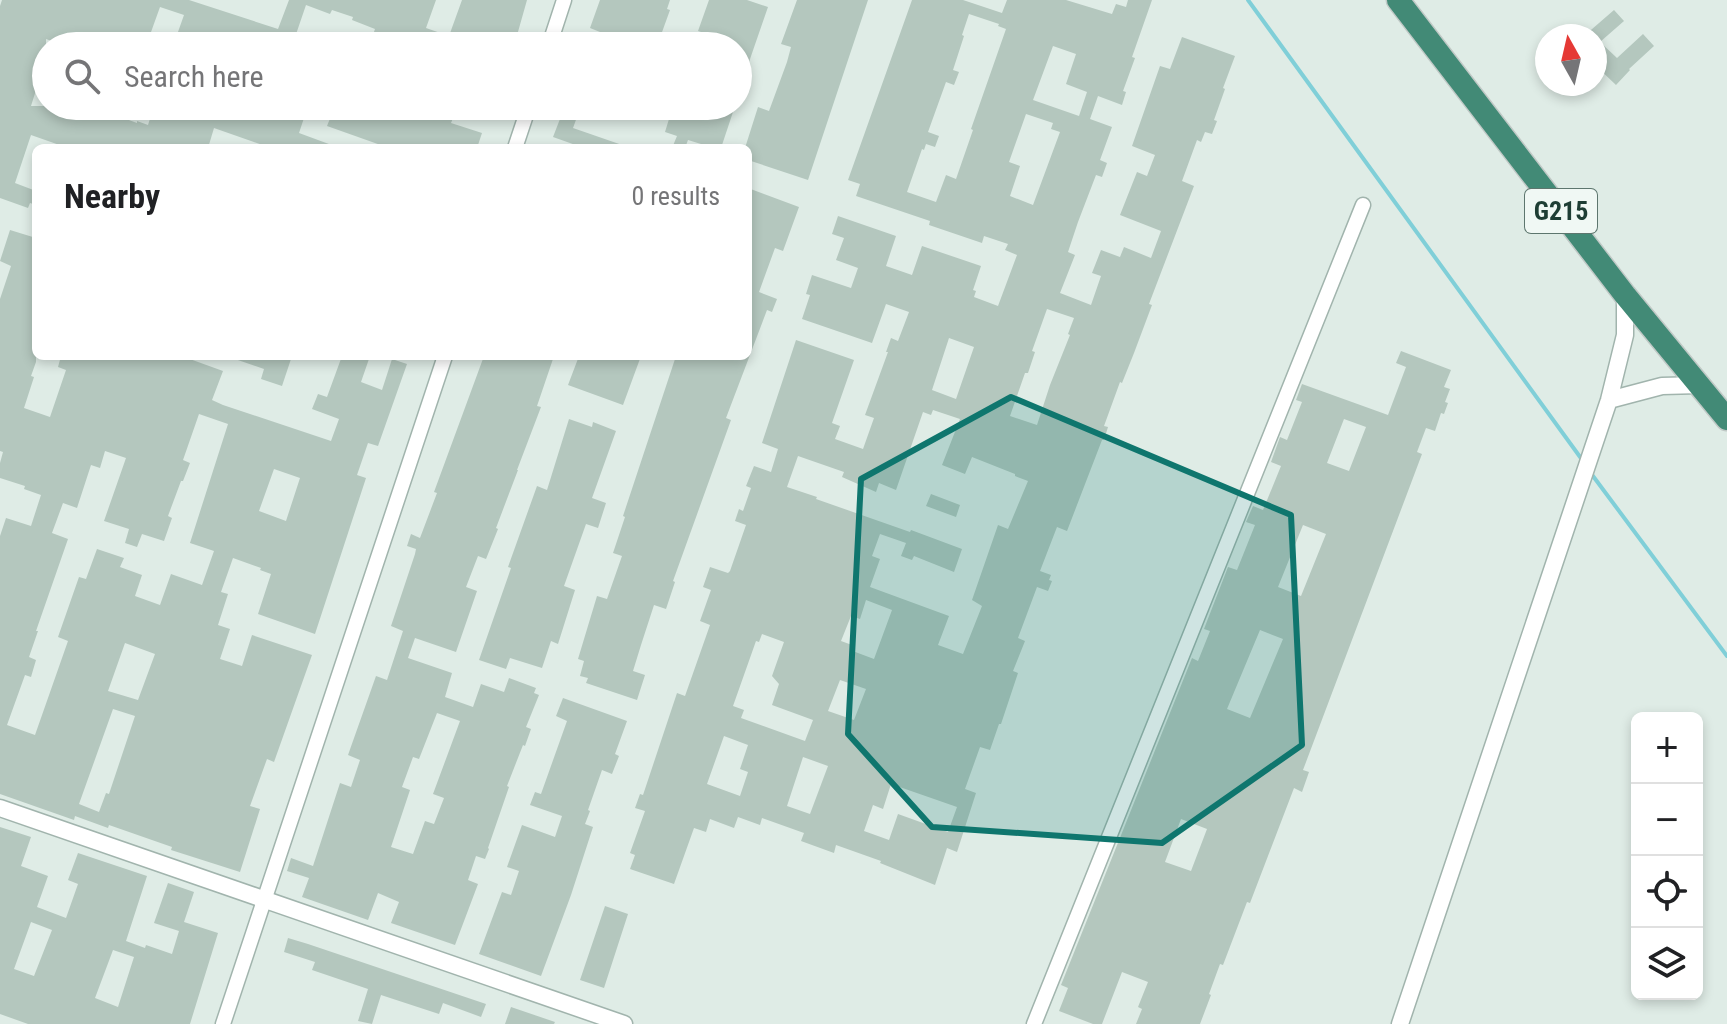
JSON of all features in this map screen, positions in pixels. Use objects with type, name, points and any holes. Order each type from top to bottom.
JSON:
[{"type":"highway","name":"G215","points":[[1398,0],[1625,295],[1727,419]]},
{"type":"street","points":[[554,32],[564,0]]},
{"type":"street","points":[[516,144],[524,120]]},
{"type":"street","points":[[1034,1024],[1363,205]]},
{"type":"street","points":[[1400,1024],[1609,400],[1625,335],[1625,295]]},
{"type":"street","points":[[223,1024],[444,360]]},
{"type":"street","points":[[1609,400],[1662,386],[1700,385]]},
{"type":"street","points":[[0,808],[624,1024]]},
{"type":"highlighted area","points":[[1011,397],[1291,515],[1302,745],[1162,843],[932,827],[848,734],[861,479]]},
{"type":"building","points":[[2,0],[189,0],[278,29],[289,0],[436,0],[426,28],[438,32],[374,32],[375,29],[352,20],[353,17],[332,10],[330,14],[306,5],[297,32],[178,32],[184,15],[160,7],[151,32],[32,32],[32,120],[129,120],[148,125],[150,120],[303,120],[299,133],[329,144],[260,144],[214,128],[209,144],[57,144],[31,135],[15,183],[32,189],[32,204],[28,208],[0,198]]},
{"type":"building","points":[[462,0],[527,0],[518,32],[450,32]]},
{"type":"building","points":[[600,0],[670,0],[667,9],[670,10],[662,32],[600,32],[590,28]]},
{"type":"building","points":[[709,0],[747,0],[768,7],[752,53],[752,32],[698,31]]},
{"type":"building","points":[[797,0],[868,0],[808,180],[752,161],[752,144],[746,144],[758,107],[769,111],[787,62],[791,47],[781,44]]},
{"type":"building","points":[[912,0],[963,0],[1002,13],[1007,0],[1066,0],[1112,14],[1116,4],[1126,7],[1128,0],[1152,0],[1132,57],[1135,58],[1123,91],[1126,92],[1122,105],[1098,96],[1090,119],[1112,127],[1100,160],[1107,163],[1102,177],[1096,175],[1078,222],[1068,252],[1075,255],[1060,293],[1091,305],[1101,276],[1092,273],[1101,250],[1120,257],[1124,247],[1151,258],[1161,231],[1120,215],[1137,172],[1147,176],[1155,155],[1132,146],[1160,66],[1170,69],[1182,37],[1235,56],[1223,88],[1212,134],[1205,132],[1201,142],[1197,140],[1182,181],[1194,186],[1149,304],[1152,305],[1134,353],[1104,426],[1108,427],[1104,440],[1067,531],[1057,527],[1040,571],[1051,575],[1049,580],[1052,581],[1048,591],[1037,587],[1018,638],[1025,641],[1013,671],[1018,673],[1001,724],[990,750],[980,747],[965,789],[976,793],[957,852],[947,848],[935,885],[836,845],[834,853],[801,841],[804,833],[762,818],[760,825],[738,817],[734,828],[710,819],[706,832],[694,828],[674,884],[630,869],[635,855],[630,853],[645,811],[635,808],[640,794],[643,795],[677,693],[685,696],[710,625],[700,621],[711,590],[703,587],[710,567],[730,571],[746,525],[735,521],[739,509],[743,511],[751,488],[746,486],[754,466],[771,472],[778,449],[762,443],[796,340],[854,360],[832,423],[840,426],[835,439],[863,449],[874,418],[865,415],[886,352],[891,338],[898,341],[909,312],[886,304],[872,343],[802,319],[810,295],[806,294],[812,275],[851,288],[858,268],[836,260],[844,238],[832,234],[838,216],[896,236],[886,266],[912,275],[922,246],[981,266],[973,290],[976,291],[974,297],[998,306],[1017,255],[1005,250],[1008,244],[984,236],[982,243],[929,225],[930,221],[856,196],[860,184],[848,180]],"holes":[[[969,14],[1006,29],[956,179],[946,175],[936,202],[907,192],[922,149],[926,144],[935,147],[939,136],[928,132],[946,82],[954,85],[959,72],[953,70]],[[1053,46],[1076,54],[1066,84],[1087,92],[1079,116],[1033,100]],[[1026,114],[1053,123],[1051,129],[1060,132],[1033,205],[1010,196],[1020,166],[1009,162]],[[1047,309],[1074,318],[1037,425],[1010,416],[1035,352],[1032,351]],[[949,338],[974,347],[956,399],[932,390]],[[933,410],[960,419],[942,465],[965,474],[972,457],[1028,481],[1008,529],[998,525],[972,600],[982,606],[963,654],[938,645],[949,616],[870,587],[880,559],[872,556],[880,534],[906,543],[901,556],[912,560],[914,556],[954,572],[962,549],[787,487],[798,456],[844,472],[842,477],[876,492],[879,483],[896,490],[923,412],[931,415]],[[866,600],[892,610],[874,659],[850,650],[852,645],[841,641],[851,616],[860,619]],[[762,634],[784,642],[772,676],[779,684],[772,705],[813,720],[805,741],[741,718],[744,710],[733,706],[756,641],[759,642]],[[840,680],[866,689],[854,720],[828,711]],[[724,736],[748,745],[740,769],[748,772],[740,796],[707,784]],[[803,757],[828,766],[810,814],[787,806]],[[891,784],[957,807],[948,832],[898,814],[889,840],[864,831],[873,805],[883,809]]]},
{"type":"building","points":[[1614,10],[1624,21],[1607,36],[1607,24],[1598,24]]},
{"type":"building","points":[[1643,34],[1654,46],[1616,85],[1607,76],[1607,49],[1617,58]]},
{"type":"building","points":[[329,120],[452,120],[451,123],[482,133],[478,144],[378,144],[327,126]]},
{"type":"building","points":[[560,120],[576,120],[573,128],[619,144],[573,144],[553,137]]},
{"type":"building","points":[[669,120],[730,120],[722,144],[701,144],[688,140],[686,144],[674,144],[677,136],[665,132]]},
{"type":"building","points":[[752,189],[799,207],[783,251],[775,248],[759,292],[777,299],[772,312],[767,310],[752,350]]},
{"type":"building","points":[[10,230],[32,237],[32,360],[36,362],[24,408],[50,417],[66,370],[58,367],[60,360],[193,360],[223,371],[212,400],[331,441],[339,419],[312,409],[318,394],[327,397],[341,360],[369,360],[361,382],[382,390],[392,360],[407,364],[378,446],[368,443],[357,475],[366,478],[315,634],[258,614],[271,574],[261,568],[233,558],[221,592],[228,594],[218,625],[230,629],[220,659],[242,666],[252,635],[312,655],[274,762],[267,759],[250,806],[260,809],[240,872],[171,850],[172,847],[109,825],[108,828],[75,816],[74,820],[0,794],[0,536],[6,518],[31,526],[41,495],[0,478],[3,452],[0,451],[0,299],[11,266],[0,261]],"holes":[[[199,414],[228,424],[190,543],[214,551],[202,585],[171,574],[160,605],[135,596],[142,575],[120,567],[124,558],[97,549],[86,579],[79,577],[58,637],[68,641],[35,735],[7,725],[25,675],[31,677],[36,660],[29,657],[68,539],[52,533],[63,503],[77,508],[91,465],[100,468],[105,451],[126,458],[104,521],[129,529],[125,543],[137,547],[142,534],[164,541],[172,518],[168,516],[190,463],[183,460]],[[274,469],[300,478],[286,521],[259,511]],[[125,643],[155,654],[138,700],[108,691]],[[113,709],[135,716],[109,794],[106,793],[99,812],[79,804]]]},
{"type":"building","points":[[1401,351],[1451,370],[1444,387],[1450,389],[1445,402],[1448,403],[1435,431],[1426,428],[1417,452],[1422,454],[1303,770],[1309,772],[1302,792],[1294,788],[1250,903],[1247,902],[1223,965],[1220,964],[1200,1024],[1136,1024],[1142,1009],[1138,1007],[1148,982],[1122,972],[1102,1024],[1093,1024],[1059,1011],[1068,988],[1061,985],[1192,658],[1198,661],[1210,631],[1204,629],[1228,567],[1237,570],[1255,525],[1246,522],[1253,506],[1263,510],[1281,466],[1271,462],[1280,437],[1287,440],[1302,402],[1296,400],[1302,384],[1388,415],[1406,367],[1396,363]],"holes":[[[1344,419],[1366,427],[1349,471],[1327,463]],[[1303,525],[1326,534],[1301,596],[1278,587]],[[1260,630],[1283,639],[1250,718],[1227,709]],[[1181,819],[1207,829],[1191,871],[1165,862]]]},
{"type":"building","points":[[238,360],[291,360],[282,386],[261,379],[264,369]]},
{"type":"building","points":[[483,360],[553,360],[537,406],[541,407],[498,529],[486,559],[478,556],[466,587],[477,591],[456,652],[415,638],[408,658],[452,673],[445,697],[473,707],[481,684],[504,692],[509,678],[536,688],[534,693],[539,695],[526,727],[531,729],[507,786],[489,849],[485,859],[476,856],[468,880],[478,884],[455,945],[391,923],[399,902],[378,893],[368,920],[302,897],[309,878],[287,871],[291,858],[313,866],[340,783],[351,787],[360,760],[348,755],[376,676],[387,680],[403,631],[391,626],[416,549],[407,546],[411,534],[420,538],[437,493],[434,492]],"holes":[[[437,713],[460,721],[433,794],[444,798],[434,824],[425,821],[413,854],[391,847],[410,790],[402,787],[413,757],[419,759]]]},
{"type":"building","points":[[577,360],[640,360],[623,405],[568,385]]},
{"type":"building","points":[[675,360],[748,360],[726,418],[731,420],[673,581],[666,609],[654,605],[633,671],[645,675],[637,700],[586,683],[588,678],[580,676],[584,661],[578,659],[597,596],[607,599],[622,556],[613,553]]},
{"type":"building","points":[[569,419],[592,427],[593,422],[616,431],[592,498],[606,503],[598,528],[586,524],[564,586],[575,590],[558,644],[551,641],[542,668],[510,658],[506,669],[479,660],[537,486],[547,490]]},
{"type":"building","points":[[931,494],[960,505],[956,517],[926,506]]},
{"type":"building","points":[[563,698],[627,721],[615,754],[619,756],[612,774],[602,770],[588,810],[585,824],[593,827],[541,976],[479,954],[502,892],[511,895],[519,871],[507,867],[522,825],[555,837],[562,816],[530,805],[535,792],[541,794],[567,721],[556,716]]},
{"type":"building","points":[[0,827],[31,837],[21,866],[48,876],[37,907],[66,918],[78,884],[68,880],[78,853],[147,876],[126,941],[172,954],[179,931],[154,923],[168,883],[194,892],[184,922],[218,933],[190,1024],[28,1024],[0,1014]],"holes":[[[31,922],[52,930],[34,976],[14,969]],[[113,950],[134,957],[118,1007],[95,998]]]},
{"type":"building","points":[[605,906],[628,914],[604,988],[580,980]]},
{"type":"building","points":[[288,938],[486,1004],[481,1017],[443,1003],[439,1014],[381,995],[372,1024],[358,1021],[368,989],[312,970],[315,962],[284,952]]},
{"type":"building","points":[[511,1007],[555,1022],[505,1024]]},
{"type":"waterway","points":[[1248,0],[1583,461]]},
{"type":"waterway","points":[[1590,472],[1727,656]]}]
